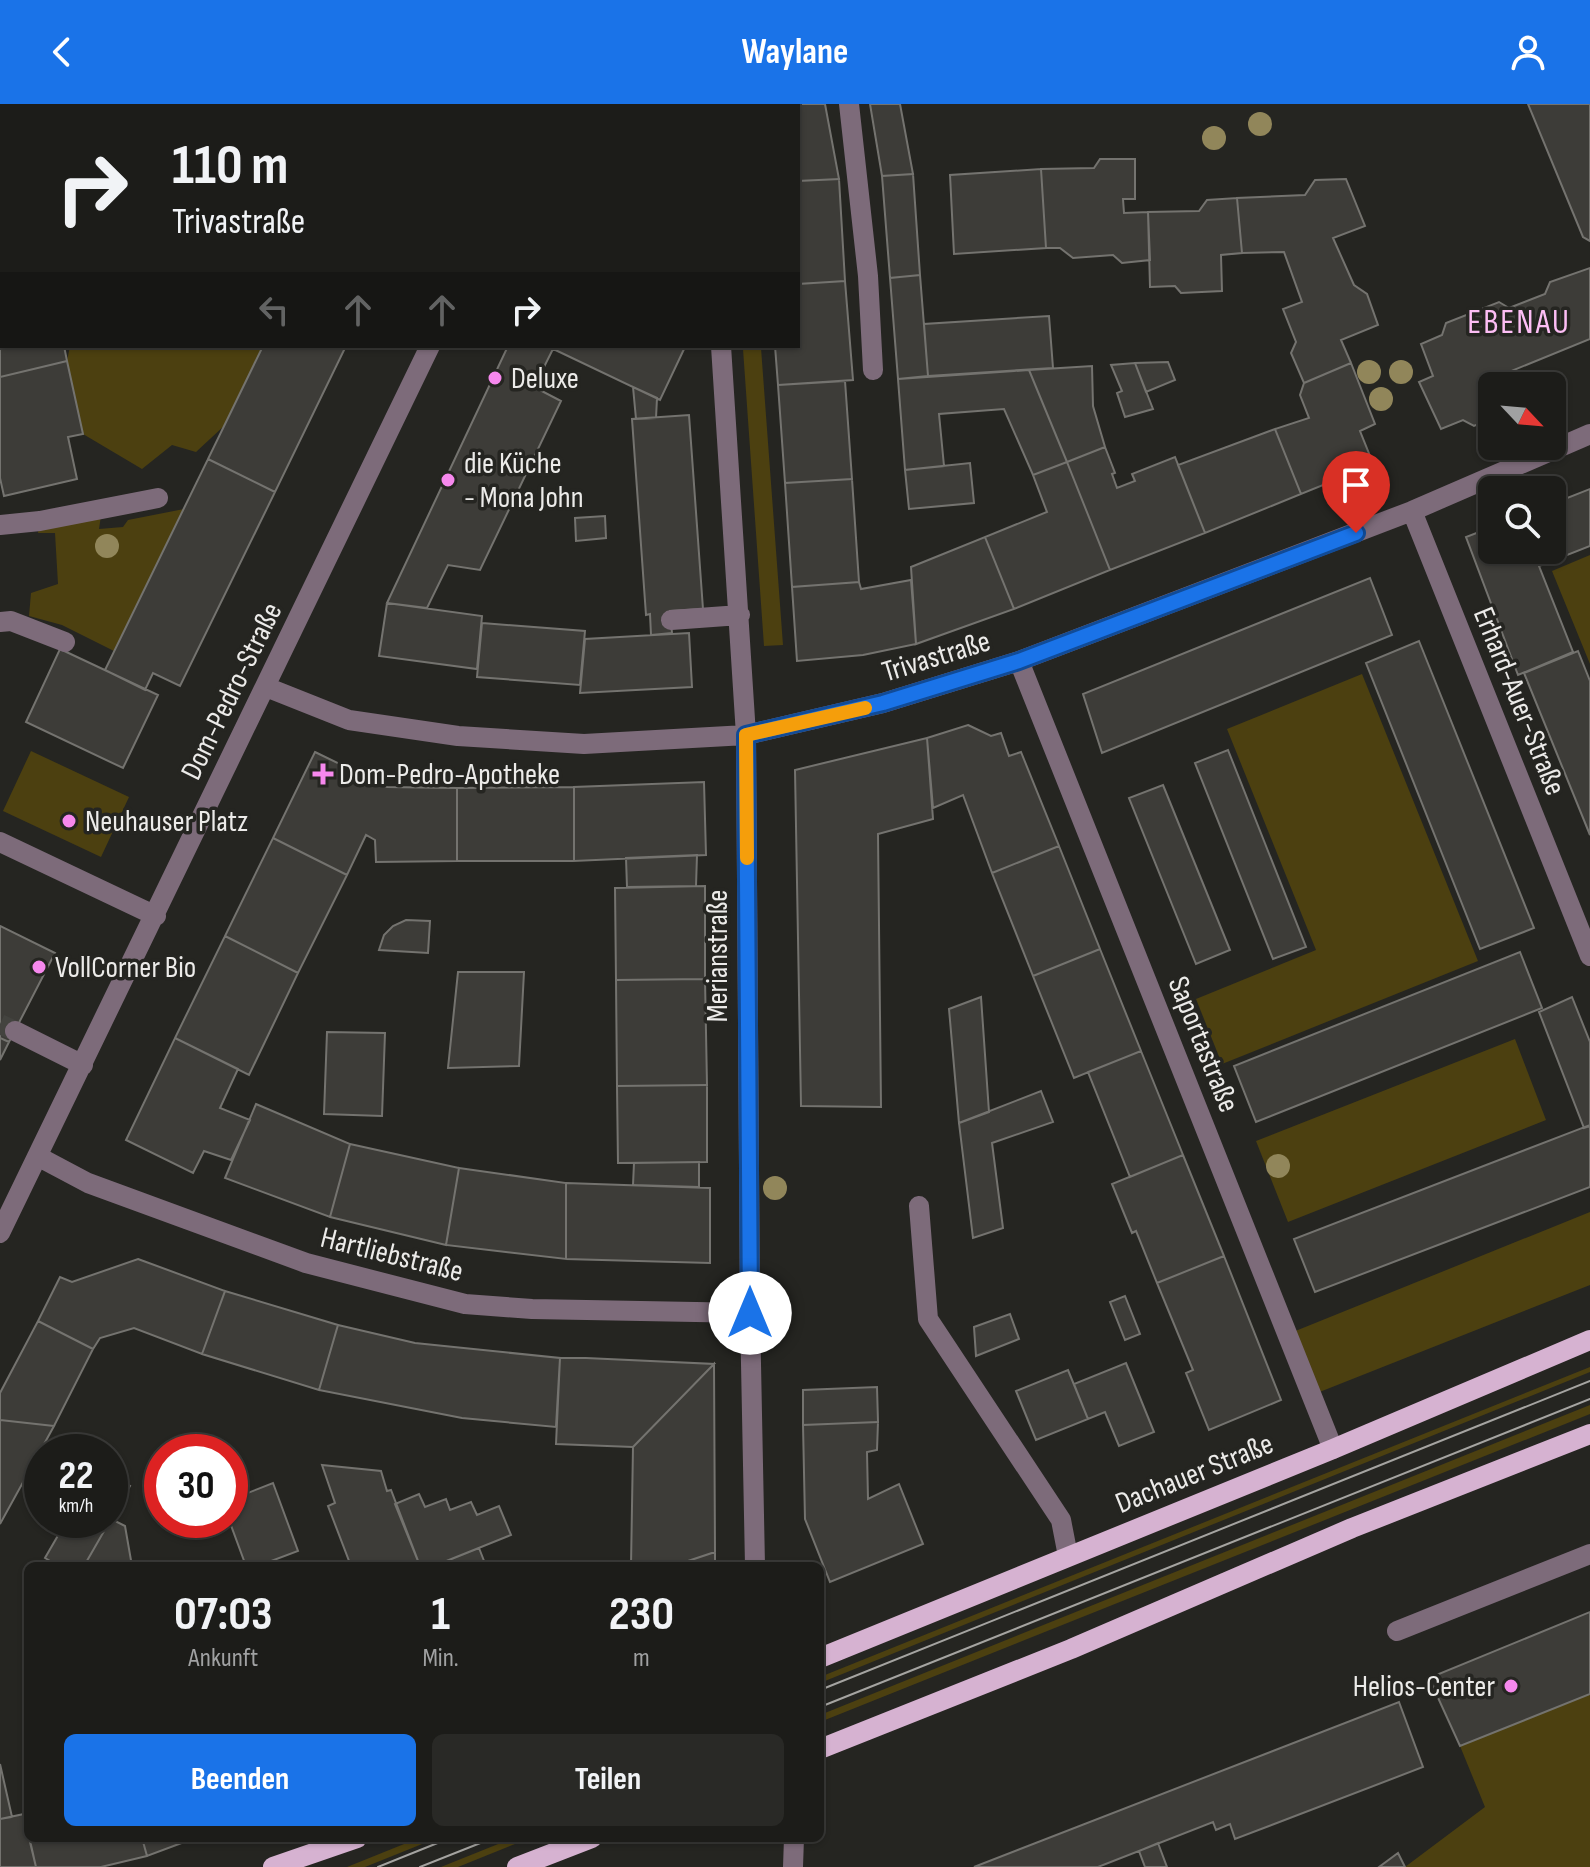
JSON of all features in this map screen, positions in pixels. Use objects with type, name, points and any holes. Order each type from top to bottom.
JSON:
[{"type":"main road","name":"Dachauer Straße","points":[[824,1656],[1333,1449],[1590,1340]]},
{"type":"main road","points":[[824,1747],[1071,1649],[1352,1528],[1590,1434]]},
{"type":"main road","points":[[273,1867],[345,1842]]},
{"type":"main road","points":[[517,1867],[582,1842]]},
{"type":"street","points":[[849,104],[868,276],[873,370]]},
{"type":"street","name":"Dom-Pedro-Straße","points":[[0,1233],[429,348]]},
{"type":"street","name":"Merianstraße","points":[[721,348],[746,735],[755,1562]]},
{"type":"street","name":"Trivastraße","points":[[266,687],[349,720],[458,736],[584,744],[746,735],[883,703],[1019,661],[1412,511],[1590,434]]},
{"type":"street","points":[[0,525],[40,521],[158,498]]},
{"type":"street","name":"Erhard-Auer-Straße","points":[[1412,511],[1590,956]]},
{"type":"street","points":[[671,620],[740,615]]},
{"type":"street","points":[[0,622],[11,621],[65,642]]},
{"type":"street","name":"Saportastraße","points":[[1019,661],[1333,1449]]},
{"type":"street","points":[[0,842],[156,916]]},
{"type":"street","points":[[15,1031],[83,1065]]},
{"type":"street","name":"Hartliebstraße","points":[[39,1157],[88,1183],[306,1263],[465,1304],[532,1309],[750,1313]]},
{"type":"street","points":[[919,1206],[928,1319],[1061,1520],[1068,1556]]},
{"type":"street","points":[[1397,1631],[1590,1554]]},
{"type":"street","points":[[793,1867],[794,1842]]},
{"type":"shaded area","points":[[70,348],[262,348],[225,425],[196,452],[172,445],[142,469],[83,434],[67,361]]},
{"type":"shaded area","points":[[761,348],[783,645],[764,646],[743,349]]},
{"type":"shaded area","points":[[102,509],[99,529],[123,527],[128,520],[184,509],[114,651],[62,625],[29,616],[31,593],[58,584],[55,533],[38,533],[40,521]]},
{"type":"shaded area","points":[[1590,555],[1590,664],[1552,571]]},
{"type":"shaded area","points":[[1362,674],[1478,961],[1222,1064],[1196,999],[1316,950],[1227,729]]},
{"type":"shaded area","points":[[31,751],[129,797],[101,857],[3,811]]},
{"type":"shaded area","points":[[1515,1039],[1546,1120],[1288,1222],[1256,1141]]},
{"type":"shaded area","points":[[1590,1212],[1590,1285],[1312,1395],[1288,1334]]},
{"type":"shaded area","points":[[1590,1367],[1590,1372],[824,1681],[824,1675]]},
{"type":"shaded area","points":[[1590,1405],[1590,1414],[824,1720],[824,1713]]},
{"type":"shaded area","points":[[1590,1694],[1590,1867],[1405,1867],[1485,1807],[1460,1746]]},
{"type":"shaded area","points":[[409,1842],[427,1842],[365,1867],[347,1867]]},
{"type":"shaded area","points":[[503,1842],[520,1842],[458,1867],[441,1867]]},
{"type":"building","points":[[800,104],[825,104],[839,179],[800,181]]},
{"type":"building","points":[[870,104],[900,104],[913,174],[882,176]]},
{"type":"building","points":[[1528,104],[1590,104],[1590,241],[1583,237]]},
{"type":"building","points":[[1100,159],[1135,159],[1135,199],[1123,199],[1124,213],[1148,212],[1150,260],[1122,263],[1113,255],[1073,258],[1060,248],[1046,248],[1041,169],[1094,168]]},
{"type":"building","points":[[1041,169],[1046,248],[954,254],[950,175]]},
{"type":"building","points":[[913,174],[920,275],[890,278],[882,176]]},
{"type":"building","points":[[839,179],[845,281],[800,284],[800,181]]},
{"type":"building","points":[[1346,179],[1365,226],[1333,238],[1354,285],[1367,294],[1378,325],[1341,340],[1351,363],[1304,383],[1291,353],[1296,342],[1283,309],[1302,302],[1284,252],[1242,253],[1237,198],[1305,195],[1315,180]]},
{"type":"building","points":[[1237,198],[1242,253],[1221,255],[1222,291],[1181,293],[1175,286],[1150,287],[1148,212],[1199,211],[1207,200]]},
{"type":"building","points":[[1590,268],[1590,339],[1509,372],[1478,372],[1478,424],[1474,426],[1463,420],[1441,429],[1419,382],[1433,376],[1421,344],[1442,335],[1446,323],[1499,302],[1509,308],[1545,294],[1550,282]]},
{"type":"building","points":[[920,275],[928,376],[898,379],[890,278]]},
{"type":"building","points":[[845,281],[853,380],[778,385],[775,348],[800,348],[800,284]]},
{"type":"building","points":[[1049,316],[1053,368],[928,376],[924,324]]},
{"type":"building","points":[[0,348],[64,348],[67,361],[0,377]]},
{"type":"building","points":[[262,348],[345,348],[275,492],[208,459]]},
{"type":"building","points":[[507,348],[553,349],[534,387],[561,401],[480,570],[448,565],[427,608],[387,603]]},
{"type":"building","points":[[551,348],[685,348],[660,400]]},
{"type":"building","points":[[67,361],[83,434],[68,437],[77,479],[4,496],[0,478],[0,377]]},
{"type":"building","points":[[1168,362],[1175,380],[1146,392],[1135,363]]},
{"type":"building","points":[[1135,363],[1153,409],[1125,417],[1117,393],[1122,391],[1111,365]]},
{"type":"building","points":[[1351,363],[1375,424],[1360,431],[1370,456],[1344,467],[1338,479],[1301,494],[1275,429],[1309,418],[1300,395],[1304,383]]},
{"type":"building","points":[[1092,366],[1093,406],[1105,447],[1067,462],[1029,370]]},
{"type":"building","points":[[1029,370],[1067,462],[1033,475],[1004,409],[939,414],[944,466],[905,470],[898,379]]},
{"type":"building","points":[[845,381],[852,479],[785,483],[778,385]]},
{"type":"building","points":[[633,387],[657,398],[656,418],[636,419]]},
{"type":"building","points":[[689,415],[703,609],[670,611],[672,633],[651,635],[650,614],[646,615],[632,419]]},
{"type":"building","points":[[1275,429],[1301,494],[1205,533],[1178,465]]},
{"type":"building","points":[[1105,447],[1117,488],[1135,481],[1132,474],[1175,457],[1205,533],[1110,570],[1067,462]]},
{"type":"building","points":[[208,459],[275,492],[180,686],[153,673],[145,690],[105,670]]},
{"type":"building","points":[[1067,462],[1110,570],[1014,609],[985,537],[1047,512],[1033,475]]},
{"type":"building","points":[[970,463],[974,503],[909,509],[905,470]]},
{"type":"building","points":[[852,479],[859,582],[792,587],[785,483]]},
{"type":"building","points":[[1590,489],[1590,546],[1566,555],[1566,498]]},
{"type":"building","points":[[605,516],[606,538],[576,541],[575,518]]},
{"type":"building","points":[[1478,532],[1478,564],[1544,564],[1539,566],[1573,652],[1518,675],[1466,537]]},
{"type":"building","points":[[985,537],[1014,609],[916,644],[911,567]]},
{"type":"building","points":[[1370,578],[1392,635],[1102,753],[1083,694]]},
{"type":"building","points":[[911,580],[916,644],[863,655],[797,661],[792,587],[859,582],[861,589]]},
{"type":"building","points":[[387,603],[482,616],[477,669],[379,656]]},
{"type":"building","points":[[482,623],[585,631],[580,685],[477,677]]},
{"type":"building","points":[[689,633],[692,687],[580,693],[585,639]]},
{"type":"building","points":[[1419,641],[1534,928],[1480,949],[1366,663]]},
{"type":"building","points":[[60,649],[158,695],[123,768],[26,722]]},
{"type":"building","points":[[1578,651],[1590,681],[1590,835],[1524,673]]},
{"type":"building","points":[[968,725],[991,736],[1001,733],[1009,756],[1021,752],[1059,846],[992,873],[963,795],[933,808],[927,738]]},
{"type":"building","points":[[927,738],[933,819],[878,834],[881,1107],[801,1106],[795,770]]},
{"type":"building","points":[[1228,750],[1306,947],[1273,959],[1195,763]]},
{"type":"building","points":[[315,752],[387,787],[457,788],[457,861],[376,862],[375,840],[366,835],[347,875],[273,838]]},
{"type":"building","points":[[704,782],[706,855],[574,861],[574,787]]},
{"type":"building","points":[[1163,785],[1230,950],[1196,964],[1129,798]]},
{"type":"building","points":[[574,787],[574,861],[457,861],[457,788]]},
{"type":"building","points":[[273,838],[347,875],[298,973],[225,936]]},
{"type":"building","points":[[1059,846],[1100,949],[1033,976],[992,873]]},
{"type":"building","points":[[697,855],[696,886],[627,887],[626,858]]},
{"type":"building","points":[[705,886],[705,979],[616,980],[615,888]]},
{"type":"building","points":[[406,920],[430,921],[428,953],[379,950],[384,935]]},
{"type":"building","points":[[0,926],[55,953],[9,1042],[0,1038]]},
{"type":"building","points":[[225,936],[298,973],[249,1075],[175,1038]]},
{"type":"building","points":[[1100,949],[1141,1051],[1074,1078],[1033,976]]},
{"type":"building","points":[[1520,952],[1542,1008],[1256,1122],[1234,1066]]},
{"type":"building","points":[[458,972],[524,972],[519,1066],[448,1068]]},
{"type":"building","points":[[705,979],[707,1085],[617,1086],[616,980]]},
{"type":"building","points":[[981,997],[989,1112],[959,1123],[949,1009]]},
{"type":"building","points":[[1572,997],[1590,1042],[1590,1126],[1584,1128],[1539,1012]]},
{"type":"building","points":[[327,1032],[385,1033],[382,1116],[324,1114]]},
{"type":"building","points":[[0,1038],[9,1042],[0,1060]]},
{"type":"building","points":[[175,1038],[238,1069],[220,1108],[250,1120],[231,1160],[204,1151],[193,1173],[126,1140]]},
{"type":"building","points":[[1141,1051],[1183,1155],[1130,1177],[1088,1072]]},
{"type":"building","points":[[707,1085],[707,1162],[618,1163],[617,1086]]},
{"type":"building","points":[[1041,1091],[1053,1122],[992,1143],[1003,1228],[973,1238],[959,1123]]},
{"type":"building","points":[[256,1104],[350,1144],[330,1217],[225,1178]]},
{"type":"building","points":[[1590,1125],[1590,1187],[1315,1292],[1294,1239]]},
{"type":"building","points":[[350,1144],[459,1168],[446,1245],[330,1217]]},
{"type":"building","points":[[1183,1155],[1224,1256],[1157,1283],[1136,1231],[1132,1233],[1112,1184]]},
{"type":"building","points":[[699,1162],[699,1187],[633,1185],[634,1163]]},
{"type":"building","points":[[459,1168],[566,1183],[566,1259],[446,1245]]},
{"type":"building","points":[[566,1183],[710,1188],[710,1263],[566,1259]]},
{"type":"building","points":[[1224,1256],[1281,1400],[1209,1430],[1186,1373],[1193,1370],[1157,1283]]},
{"type":"building","points":[[138,1259],[225,1291],[202,1354],[134,1328],[100,1338],[93,1349],[38,1321],[60,1277],[72,1282]]},
{"type":"building","points":[[225,1291],[338,1325],[319,1390],[202,1354]]},
{"type":"building","points":[[1125,1296],[1140,1334],[1125,1340],[1110,1302]]},
{"type":"building","points":[[1010,1314],[1019,1339],[976,1356],[974,1327]]},
{"type":"building","points":[[38,1321],[93,1349],[54,1426],[0,1420],[0,1393]]},
{"type":"building","points":[[338,1325],[415,1343],[560,1358],[556,1427],[462,1418],[319,1390]]},
{"type":"building","points":[[560,1358],[714,1364],[633,1447],[556,1444]]},
{"type":"building","points":[[1126,1363],[1154,1432],[1119,1446],[1105,1412],[1088,1419],[1074,1384]]},
{"type":"building","points":[[714,1364],[715,1552],[685,1562],[631,1562],[633,1447]]},
{"type":"building","points":[[1068,1370],[1088,1419],[1036,1440],[1016,1391]]},
{"type":"building","points":[[877,1387],[878,1422],[803,1425],[803,1390]]},
{"type":"building","points":[[0,1420],[54,1426],[50,1434],[24,1434],[24,1480],[0,1524]]},
{"type":"building","points":[[878,1422],[877,1450],[867,1452],[868,1499],[899,1484],[923,1544],[830,1582],[805,1519],[803,1425]]},
{"type":"building","points":[[322,1465],[381,1471],[418,1562],[349,1562],[328,1506],[335,1503]]},
{"type":"building","points":[[273,1483],[298,1551],[269,1562],[245,1562],[236,1538],[248,1538],[248,1493]]},
{"type":"building","points":[[419,1494],[425,1507],[446,1499],[450,1510],[471,1502],[477,1515],[499,1506],[511,1535],[444,1562],[418,1562],[395,1504]]},
{"type":"building","points":[[57,1538],[100,1538],[86,1562],[52,1562],[45,1558]]},
{"type":"building","points":[[100,1538],[127,1538],[131,1562],[86,1562]]},
{"type":"building","points":[[479,1548],[484,1562],[444,1562]]},
{"type":"building","points":[[715,1552],[715,1562],[685,1562]]},
{"type":"building","name":"Helios-Center","points":[[1590,1612],[1590,1694],[1460,1746],[1429,1678]]},
{"type":"building","points":[[1399,1702],[1423,1767],[1235,1839],[1230,1824],[1216,1830],[1213,1822],[1098,1867],[974,1867]]},
{"type":"building","points":[[0,1764],[12,1817],[0,1819]]},
{"type":"building","points":[[24,1814],[24,1842],[30,1842],[36,1867],[0,1867],[0,1819]]},
{"type":"building","points":[[30,1842],[143,1842],[147,1856],[101,1867],[36,1867]]},
{"type":"building","points":[[143,1842],[184,1842],[147,1856]]},
{"type":"building","points":[[1158,1843],[1167,1867],[1145,1867],[1139,1851]]},
{"type":"building","points":[[1398,1853],[1405,1867],[1379,1867]]},
{"type":"tunnel","points":[[0,1024],[15,1031]]},
{"type":"tram line","points":[[824,1688],[1590,1381]]},
{"type":"tram line","points":[[824,1705],[1590,1399]]},
{"type":"tram line","points":[[378,1867],[440,1842]]},
{"type":"tram line","points":[[420,1867],[483,1842]]},
{"type":"slow traffic","points":[[747,858],[746,735],[865,708]]},
{"type":"place","name":"Deluxe","points":[[495,378]]},
{"type":"place","name":"die Küche - Mona John","points":[[448,480]]},
{"type":"place","name":"Dom-Pedro-Apotheke","points":[[323,774]]},
{"type":"place","name":"Neuhauser Platz","points":[[69,821]]},
{"type":"place","name":"VollCorner Bio","points":[[39,967]]},
{"type":"place","name":"Helios-Center","points":[[1511,1686]]},
{"type":"district","name":"EBENAU","points":[[1519,321]]},
{"type":"route","points":[[750,1313],[746,735],[883,703],[1019,661],[1356,533]]}]
